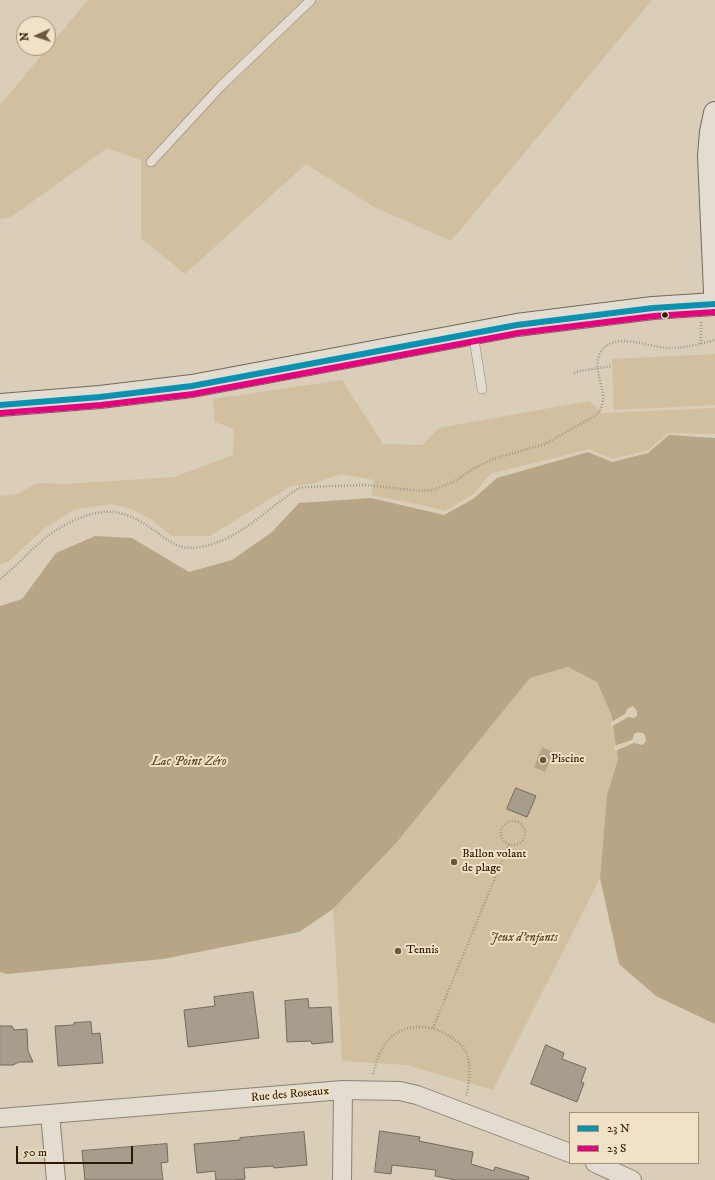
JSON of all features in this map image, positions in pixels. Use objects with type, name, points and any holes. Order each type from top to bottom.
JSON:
[{"type":"street","points":[[715,113],[711,132],[710,156],[715,292]]},
{"type":"street","points":[[0,405],[100,397],[192,386],[536,322],[653,308],[708,311]]},
{"type":"street","points":[[342,1180],[343,1090]]},
{"type":"street","name":"Rue des Roseaux","points":[[0,1118],[343,1090],[400,1091],[417,1095],[569,1153]]},
{"type":"street","points":[[50,1114],[56,1180]]},
{"type":"street","points":[[597,1164],[632,1180]]},
{"type":"lane","points":[[151,162],[221,86],[311,0]]},
{"type":"lane","points":[[473,333],[482,389]]},
{"type":"path","points":[[700,344],[708,311]]},
{"type":"path","points":[[0,579],[51,534],[71,523],[97,514],[116,512],[131,517],[175,545],[193,548],[211,545],[231,536],[263,515],[294,491],[304,487],[367,485],[420,491],[441,488],[456,481],[483,463],[545,444],[595,416],[601,407],[603,399],[603,389],[597,368],[597,361],[609,344],[621,341],[664,348],[681,347],[715,340]]},
{"type":"path","points":[[574,373],[612,366]]},
{"type":"path","points":[[509,821],[516,821],[524,828],[524,837],[521,842],[517,844],[509,844],[502,838],[501,830],[504,824],[509,821]]},
{"type":"path","points":[[433,1028],[509,844]]},
{"type":"path","points":[[369,1090],[377,1060],[388,1040],[404,1029],[415,1026],[433,1028],[448,1034],[464,1047],[469,1066],[467,1092],[462,1112]]},
{"type":"green space","points":[[88,0],[652,0],[451,241],[374,207],[306,164],[185,274],[141,238],[141,160],[107,148],[11,217],[0,219],[0,105],[41,56],[56,56],[56,38]]},
{"type":"green space","points":[[715,354],[715,405],[614,410],[612,359]]},
{"type":"green space","points":[[342,380],[383,444],[422,445],[439,428],[589,401],[602,413],[715,408],[715,434],[667,433],[649,450],[612,459],[590,449],[490,474],[475,493],[445,511],[371,495],[374,480],[341,474],[311,484],[291,486],[210,536],[172,536],[152,520],[132,509],[111,504],[73,510],[45,528],[9,561],[0,565],[0,496],[18,494],[37,483],[65,484],[174,477],[233,455],[234,429],[215,422],[213,399]]},
{"type":"green space","name":"Jeux d'enfants","points":[[568,667],[597,682],[610,712],[618,759],[607,795],[600,878],[493,1090],[407,1065],[342,1061],[333,909],[397,842],[530,678]]},
{"type":"water","name":"Lac Point Zéro","points":[[669,435],[715,438],[715,1024],[656,996],[619,964],[600,878],[607,795],[618,759],[611,714],[597,682],[568,667],[530,678],[397,842],[333,909],[299,932],[163,959],[7,974],[0,972],[0,606],[22,599],[56,553],[95,536],[132,538],[189,572],[232,560],[272,532],[299,503],[371,498],[444,515],[473,499],[497,478],[588,452],[612,462],[648,453]]},
{"type":"water","name":"Piscine","points":[[542,747],[553,752],[545,772],[534,767]]},
{"type":"pier","points":[[633,706],[637,711],[637,716],[634,718],[628,717],[611,727],[611,722],[625,714],[627,709]]},
{"type":"pier","points":[[638,732],[645,735],[646,741],[642,745],[634,743],[615,751],[614,746],[632,740],[634,734]]},
{"type":"building","points":[[516,788],[536,796],[527,817],[507,809]]},
{"type":"building","points":[[253,992],[259,1038],[188,1047],[184,1010],[215,1006],[214,997]]},
{"type":"building","points":[[308,999],[309,1008],[331,1007],[333,1042],[312,1044],[311,1041],[287,1042],[285,1001]]},
{"type":"building","points":[[91,1022],[92,1034],[100,1033],[103,1063],[58,1066],[55,1026]]},
{"type":"building","points":[[0,1026],[12,1026],[14,1030],[27,1029],[28,1051],[33,1062],[19,1062],[13,1065],[0,1065]]},
{"type":"building","points":[[546,1045],[564,1053],[562,1059],[586,1068],[581,1082],[584,1083],[577,1102],[531,1084]]},
{"type":"building","points":[[380,1131],[420,1137],[419,1141],[473,1152],[471,1164],[494,1171],[495,1167],[529,1177],[528,1180],[456,1180],[435,1176],[436,1170],[392,1165],[391,1174],[375,1172]]},
{"type":"building","points":[[304,1132],[307,1165],[274,1168],[273,1166],[244,1168],[245,1179],[235,1180],[216,1180],[215,1171],[197,1173],[194,1144]]},
{"type":"building","points":[[167,1144],[168,1162],[161,1163],[163,1180],[85,1180],[82,1151]]},
{"type":"transit line","points":[[0,405],[100,397],[192,386],[517,325],[653,308],[715,304]]},
{"type":"transit line","points":[[1,413],[101,405],[193,394],[518,333],[654,316],[715,312]]},
{"type":"place","name":"Piscine","points":[[543,760]]},
{"type":"place","name":"Ballon volant de plage","points":[[454,862]]},
{"type":"place","name":"Tennis","points":[[398,951]]}]
